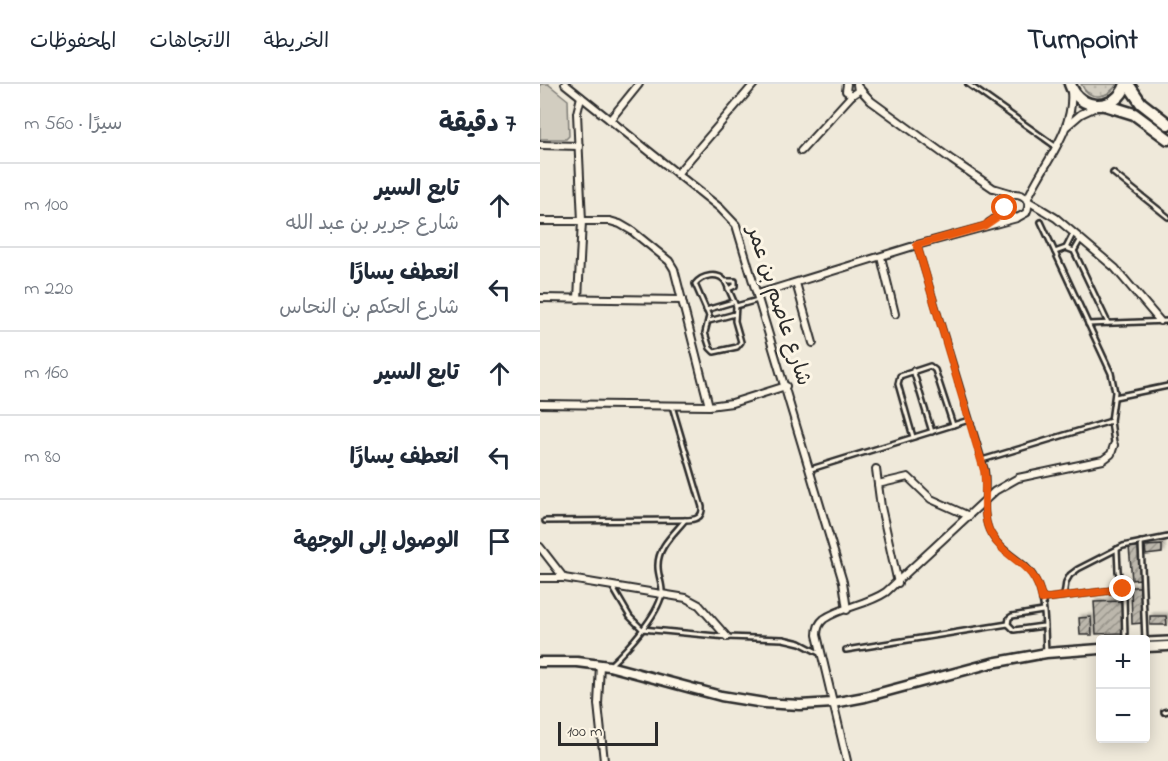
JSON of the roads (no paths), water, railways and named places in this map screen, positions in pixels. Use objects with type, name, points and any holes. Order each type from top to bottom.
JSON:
[{"type":"highway","points":[[1101,106],[1120,97],[1127,84],[1141,103],[1168,124]]},
{"type":"highway","points":[[1071,86],[1082,101],[1134,114],[1168,139]]},
{"type":"street","name":"شارع عاصم بن عمر","points":[[565,84],[729,215],[736,225],[811,469],[843,582],[847,610]]},
{"type":"street","points":[[610,120],[639,84]]},
{"type":"street","points":[[678,174],[754,84]]},
{"type":"street","points":[[801,151],[839,108],[848,90],[858,86],[872,101],[911,131],[993,188],[1028,200],[1082,238],[1115,268],[1160,321]]},
{"type":"street","points":[[1067,126],[1071,107],[1071,86]]},
{"type":"street","points":[[848,90],[872,101]]},
{"type":"street","points":[[578,299],[582,221],[577,113],[581,97]]},
{"type":"street","points":[[1026,213],[1029,207],[1028,200],[1036,180],[1067,126],[1081,114],[1101,106]]},
{"type":"street","points":[[540,145],[579,146]]},
{"type":"street","points":[[984,226],[997,217],[1005,206],[1006,199],[1036,180]]},
{"type":"street","points":[[993,188],[1009,215],[1017,218]]},
{"type":"street","points":[[759,297],[917,245],[1017,218],[1026,213],[1045,212]]},
{"type":"street","points":[[540,221],[610,221],[620,224],[669,261],[674,268],[709,406]]},
{"type":"street","points":[[881,256],[895,314]]},
{"type":"street","points":[[796,283],[813,343]]},
{"type":"street","points":[[540,298],[682,300]]},
{"type":"street","points":[[540,404],[709,406],[732,403],[786,386]]},
{"type":"street","points":[[847,761],[817,635],[819,625],[823,620],[873,600],[898,582],[1000,487],[1018,478],[1103,460],[1111,454],[1114,445]]},
{"type":"street","points":[[876,469],[898,582]]},
{"type":"street","points":[[878,484],[908,477],[931,499],[969,516]]},
{"type":"street","points":[[540,547],[564,578]]},
{"type":"street","points":[[540,578],[564,578],[681,596],[693,601],[727,637]]},
{"type":"street","points":[[1150,647],[1168,646]]},
{"type":"street","points":[[540,662],[605,665],[721,696],[765,703],[800,705],[833,703],[865,697],[992,663],[1046,653],[1096,649]]},
{"type":"street","points":[[604,761],[598,704],[605,665]]},
{"type":"lane","points":[[968,84],[1055,146]]},
{"type":"lane","points":[[1113,173],[1168,217]]},
{"type":"lane","points":[[1041,222],[1111,373],[1115,397],[1111,421],[1114,445]]},
{"type":"lane","points":[[1066,248],[1073,232]]},
{"type":"lane","points":[[1074,250],[1082,238]]},
{"type":"lane","points":[[917,245],[982,460],[986,479],[986,519],[990,532],[997,543],[1031,572],[1040,588],[1046,653]]},
{"type":"lane","points":[[1055,252],[1066,248],[1074,250]]},
{"type":"lane","points":[[1074,250],[1108,323]]},
{"type":"lane","points":[[716,275],[722,277],[728,289],[734,304],[735,321],[741,340],[737,346],[718,352],[711,350],[706,335],[709,321],[696,288],[696,282],[699,279],[716,275]]},
{"type":"lane","points":[[725,281],[736,282],[735,286],[728,289]]},
{"type":"lane","points":[[706,310],[759,297]]},
{"type":"lane","points":[[709,321],[735,314]]},
{"type":"lane","points":[[1088,324],[1168,321]]},
{"type":"lane","points":[[913,438],[898,384],[900,376],[913,370],[930,366],[935,370],[953,426]]},
{"type":"lane","points":[[913,370],[932,432]]},
{"type":"lane","points":[[1115,397],[1168,386]]},
{"type":"lane","points":[[545,521],[696,519],[702,510],[672,404]]},
{"type":"lane","points":[[811,469],[969,420]]},
{"type":"lane","points":[[982,460],[1111,421]]},
{"type":"lane","points":[[605,665],[631,644],[655,610],[662,594],[658,566],[660,554],[667,541],[686,520]]},
{"type":"lane","points":[[1064,596],[1066,582],[1074,572],[1118,548],[1168,537]]},
{"type":"lane","points":[[1141,542],[1145,635]]},
{"type":"lane","points":[[1118,548],[1118,572],[1123,589],[1125,635]]},
{"type":"lane","points":[[612,586],[632,620],[642,629],[792,641],[809,646],[821,654]]},
{"type":"lane","points":[[1042,599],[1123,589]]},
{"type":"lane","points":[[1008,624],[1007,621],[1012,616],[1043,611]]},
{"type":"lane","points":[[1008,624],[1014,630],[1044,626]]},
{"type":"lane","points":[[846,650],[1008,624]]},
{"type":"lane","points":[[1150,640],[1168,639]]}]
